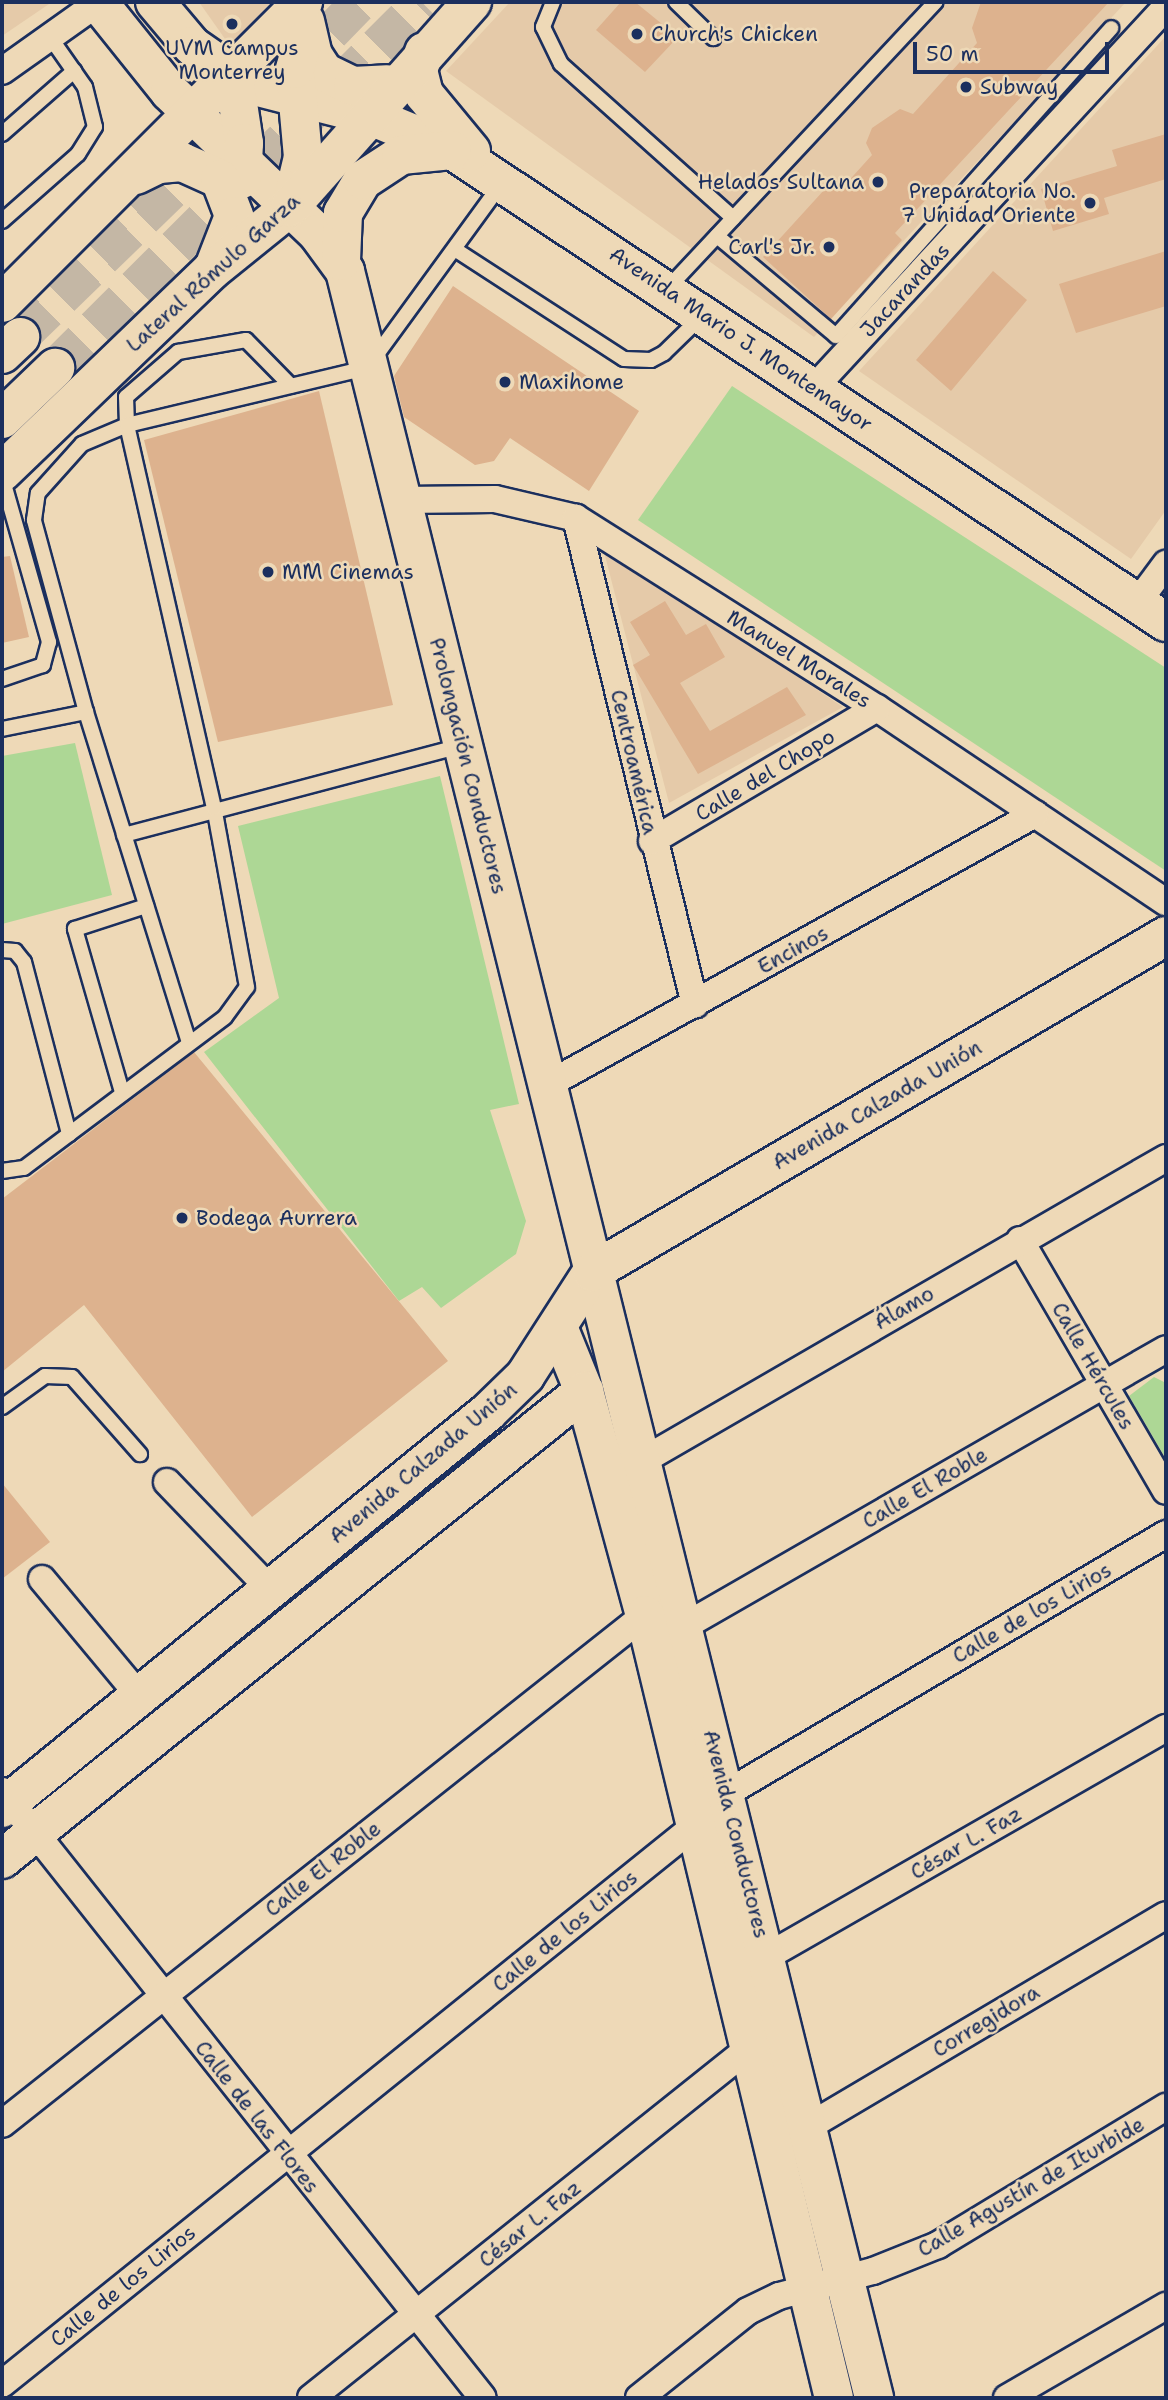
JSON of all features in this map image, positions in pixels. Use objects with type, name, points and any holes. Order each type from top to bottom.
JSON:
[{"type":"street","points":[[2,71],[99,2],[141,59],[194,116],[329,248]]},
{"type":"street","points":[[155,2],[192,46],[234,77],[297,99]]},
{"type":"street","name":"Lateral Rómulo Garza","points":[[2,475],[71,430],[212,270],[238,234],[289,207],[396,82],[472,2]]},
{"type":"street","name":"Jacarandas","points":[[814,388],[902,275],[982,188],[1060,104],[1166,7]]},
{"type":"street","points":[[2,303],[304,11]]},
{"type":"street","points":[[304,11],[317,64],[333,79],[366,87],[396,82]]},
{"type":"street","points":[[289,207],[303,172],[295,69],[304,11]]},
{"type":"street","points":[[424,52],[418,78],[429,104],[502,182]]},
{"type":"street","points":[[234,77],[244,165],[238,234]]},
{"type":"street","name":"Avenida Mario J. Montemayor","points":[[297,99],[368,116],[452,150],[667,289],[1152,612]]},
{"type":"street","name":"Prolongación Conductores","points":[[452,150],[401,155],[363,180],[343,213],[329,248],[367,368],[401,500],[549,1084],[592,1272]]},
{"type":"street","points":[[129,179],[170,162],[204,167],[230,196],[238,234]]},
{"type":"street","points":[[238,234],[276,230],[329,248]]},
{"type":"street","points":[[2,419],[55,368]]},
{"type":"street","name":"Manuel Morales","points":[[401,500],[495,499],[576,518],[877,708],[1166,902]]},
{"type":"street","name":"Centroamérica","points":[[576,518],[652,841],[695,1005]]},
{"type":"street","points":[[1152,612],[1166,564]]},
{"type":"street","name":"Calle del Chopo","points":[[652,841],[877,708]]},
{"type":"street","name":"Encinos","points":[[549,1084],[1035,814]]},
{"type":"street","name":"Avenida Calzada Unión","points":[[5,1800],[141,1698],[488,1412],[524,1376],[592,1272],[1166,936]]},
{"type":"street","name":"Álamo","points":[[642,1461],[1166,1158]]},
{"type":"street","name":"Calle Hércules","points":[[1020,1241],[1166,1491]]},
{"type":"street","name":"Avenida Conductores","points":[[592,1272],[727,1793],[806,2128],[874,2398]]},
{"type":"street","name":"Avenida Conductores","points":[[558,1327],[584,1391],[645,1615],[834,2398]]},
{"type":"street","name":"Calle El Roble","points":[[683,1627],[1166,1349]]},
{"type":"street","name":"Avenida Calzada Unión","points":[[2,1859],[584,1391]]},
{"type":"street","points":[[167,1482],[271,1590]]},
{"type":"street","name":"Calle de los Lirios","points":[[2,2384],[696,1825],[727,1793],[1166,1534]]},
{"type":"street","points":[[42,1579],[141,1698]]},
{"type":"street","name":"Calle El Roble","points":[[2,2124],[645,1615]]},
{"type":"street","name":"César L. Faz","points":[[766,1957],[1166,1728]]},
{"type":"street","name":"Calle de las Flores","points":[[5,1800],[35,1832],[287,2155],[483,2398]]},
{"type":"street","name":"Corregidora","points":[[806,2128],[1166,1915]]},
{"type":"street","name":"César L. Faz","points":[[311,2398],[748,2049]]},
{"type":"street","name":"Calle Agustín de Iturbide","points":[[639,2398],[748,2311],[807,2289],[846,2280],[938,2245],[1166,2107]]},
{"type":"street","points":[[1007,2398],[1166,2306]]},
{"type":"lane","points":[[554,2],[543,26],[561,64],[733,218]]},
{"type":"lane","points":[[676,2],[713,38]]},
{"type":"lane","points":[[667,289],[936,2]]},
{"type":"lane","points":[[1060,104],[1111,29]]},
{"type":"lane","points":[[2,220],[89,139],[94,114],[74,71],[50,37]]},
{"type":"lane","points":[[2,134],[74,71]]},
{"type":"lane","points":[[189,1042],[86,712],[34,507],[38,492],[71,430],[127,425],[367,368],[456,250],[502,182]]},
{"type":"lane","points":[[717,236],[836,335],[902,275]]},
{"type":"lane","points":[[456,250],[624,359],[651,359],[664,353],[703,314]]},
{"type":"lane","points":[[2,1171],[24,1168],[238,1006],[247,987],[214,808],[127,425],[126,397],[178,352],[246,340],[291,386]]},
{"type":"lane","points":[[2,475],[49,642],[43,665],[2,679]]},
{"type":"lane","points":[[2,729],[86,712]]},
{"type":"lane","points":[[124,835],[214,808],[462,746]]},
{"type":"lane","points":[[122,1092],[75,929],[146,906]]},
{"type":"lane","points":[[2,950],[15,951],[24,962],[69,1134]]},
{"type":"lane","points":[[2,1407],[45,1376],[72,1377],[140,1454]]},
{"type":"shaded area","points":[[2,2],[52,2],[2,36]]},
{"type":"shaded area","name":"UVM Campus Monterrey","points":[[199,2],[271,2],[230,46]]},
{"type":"shaded area","points":[[510,2],[1126,2],[814,337],[446,71]]},
{"type":"shaded area","name":"Preparatoria No. 7 Unidad Oriente","points":[[1166,36],[1166,510],[1131,559],[859,371]]},
{"type":"shaded area","points":[[603,548],[843,707],[669,803]]},
{"type":"green space","points":[[732,386],[1166,668],[1166,871],[638,520]]},
{"type":"green space","points":[[75,743],[112,895],[2,924],[2,756]]},
{"type":"green space","points":[[440,776],[519,1104],[490,1110],[526,1221],[516,1254],[441,1308],[422,1287],[399,1301],[204,1052],[279,998],[238,826]]},
{"type":"green space","points":[[1154,1377],[1166,1383],[1166,1459],[1129,1396]]},
{"type":"building","name":"Church's Chicken","points":[[621,2],[635,2],[678,37],[645,72],[596,30]]},
{"type":"building","points":[[981,2],[1109,2],[895,233],[902,240],[831,319],[763,257],[835,178],[844,186],[872,155],[866,143],[872,128],[900,109],[913,114],[977,43],[972,28]]},
{"type":"building","points":[[1166,134],[1166,179],[1104,198],[1109,214],[1053,231],[1041,189],[1117,166],[1112,150]]},
{"type":"building","points":[[1166,251],[1166,306],[1076,333],[1059,284]]},
{"type":"building","points":[[993,271],[1027,300],[951,391],[916,360]]},
{"type":"building","points":[[453,286],[639,411],[589,491],[510,438],[494,461],[475,465],[404,417],[394,376]]},
{"type":"building","points":[[319,391],[393,705],[218,742],[144,440]]},
{"type":"building","points":[[10,556],[29,637],[2,643],[2,557]]},
{"type":"building","points":[[665,601],[686,635],[706,624],[725,657],[680,683],[710,731],[787,687],[806,715],[698,774],[633,665],[650,655],[630,622]]},
{"type":"building","points":[[194,1052],[448,1361],[252,1517],[84,1305],[2,1372],[2,1199]]},
{"type":"building","points":[[2,1483],[50,1542],[2,1579]]},
{"type":"tunnel","points":[[291,73],[360,2]]},
{"type":"tunnel","points":[[55,368],[422,2]]},
{"type":"tunnel","points":[[20,337],[218,145]]},
{"type":"place","name":"UVM Campus Monterrey","points":[[232,24]]},
{"type":"place","name":"Church's Chicken","points":[[637,34]]},
{"type":"place","name":"Subway","points":[[966,87]]},
{"type":"place","name":"Helados Sultana","points":[[878,182]]},
{"type":"place","name":"Preparatoria No. 7 Unidad Oriente","points":[[1090,203]]},
{"type":"place","name":"Carl's Jr.","points":[[829,247]]},
{"type":"place","name":"Maxihome","points":[[505,382]]},
{"type":"place","name":"MM Cinemas","points":[[268,572]]},
{"type":"place","name":"Bodega Aurrera","points":[[182,1218]]}]
